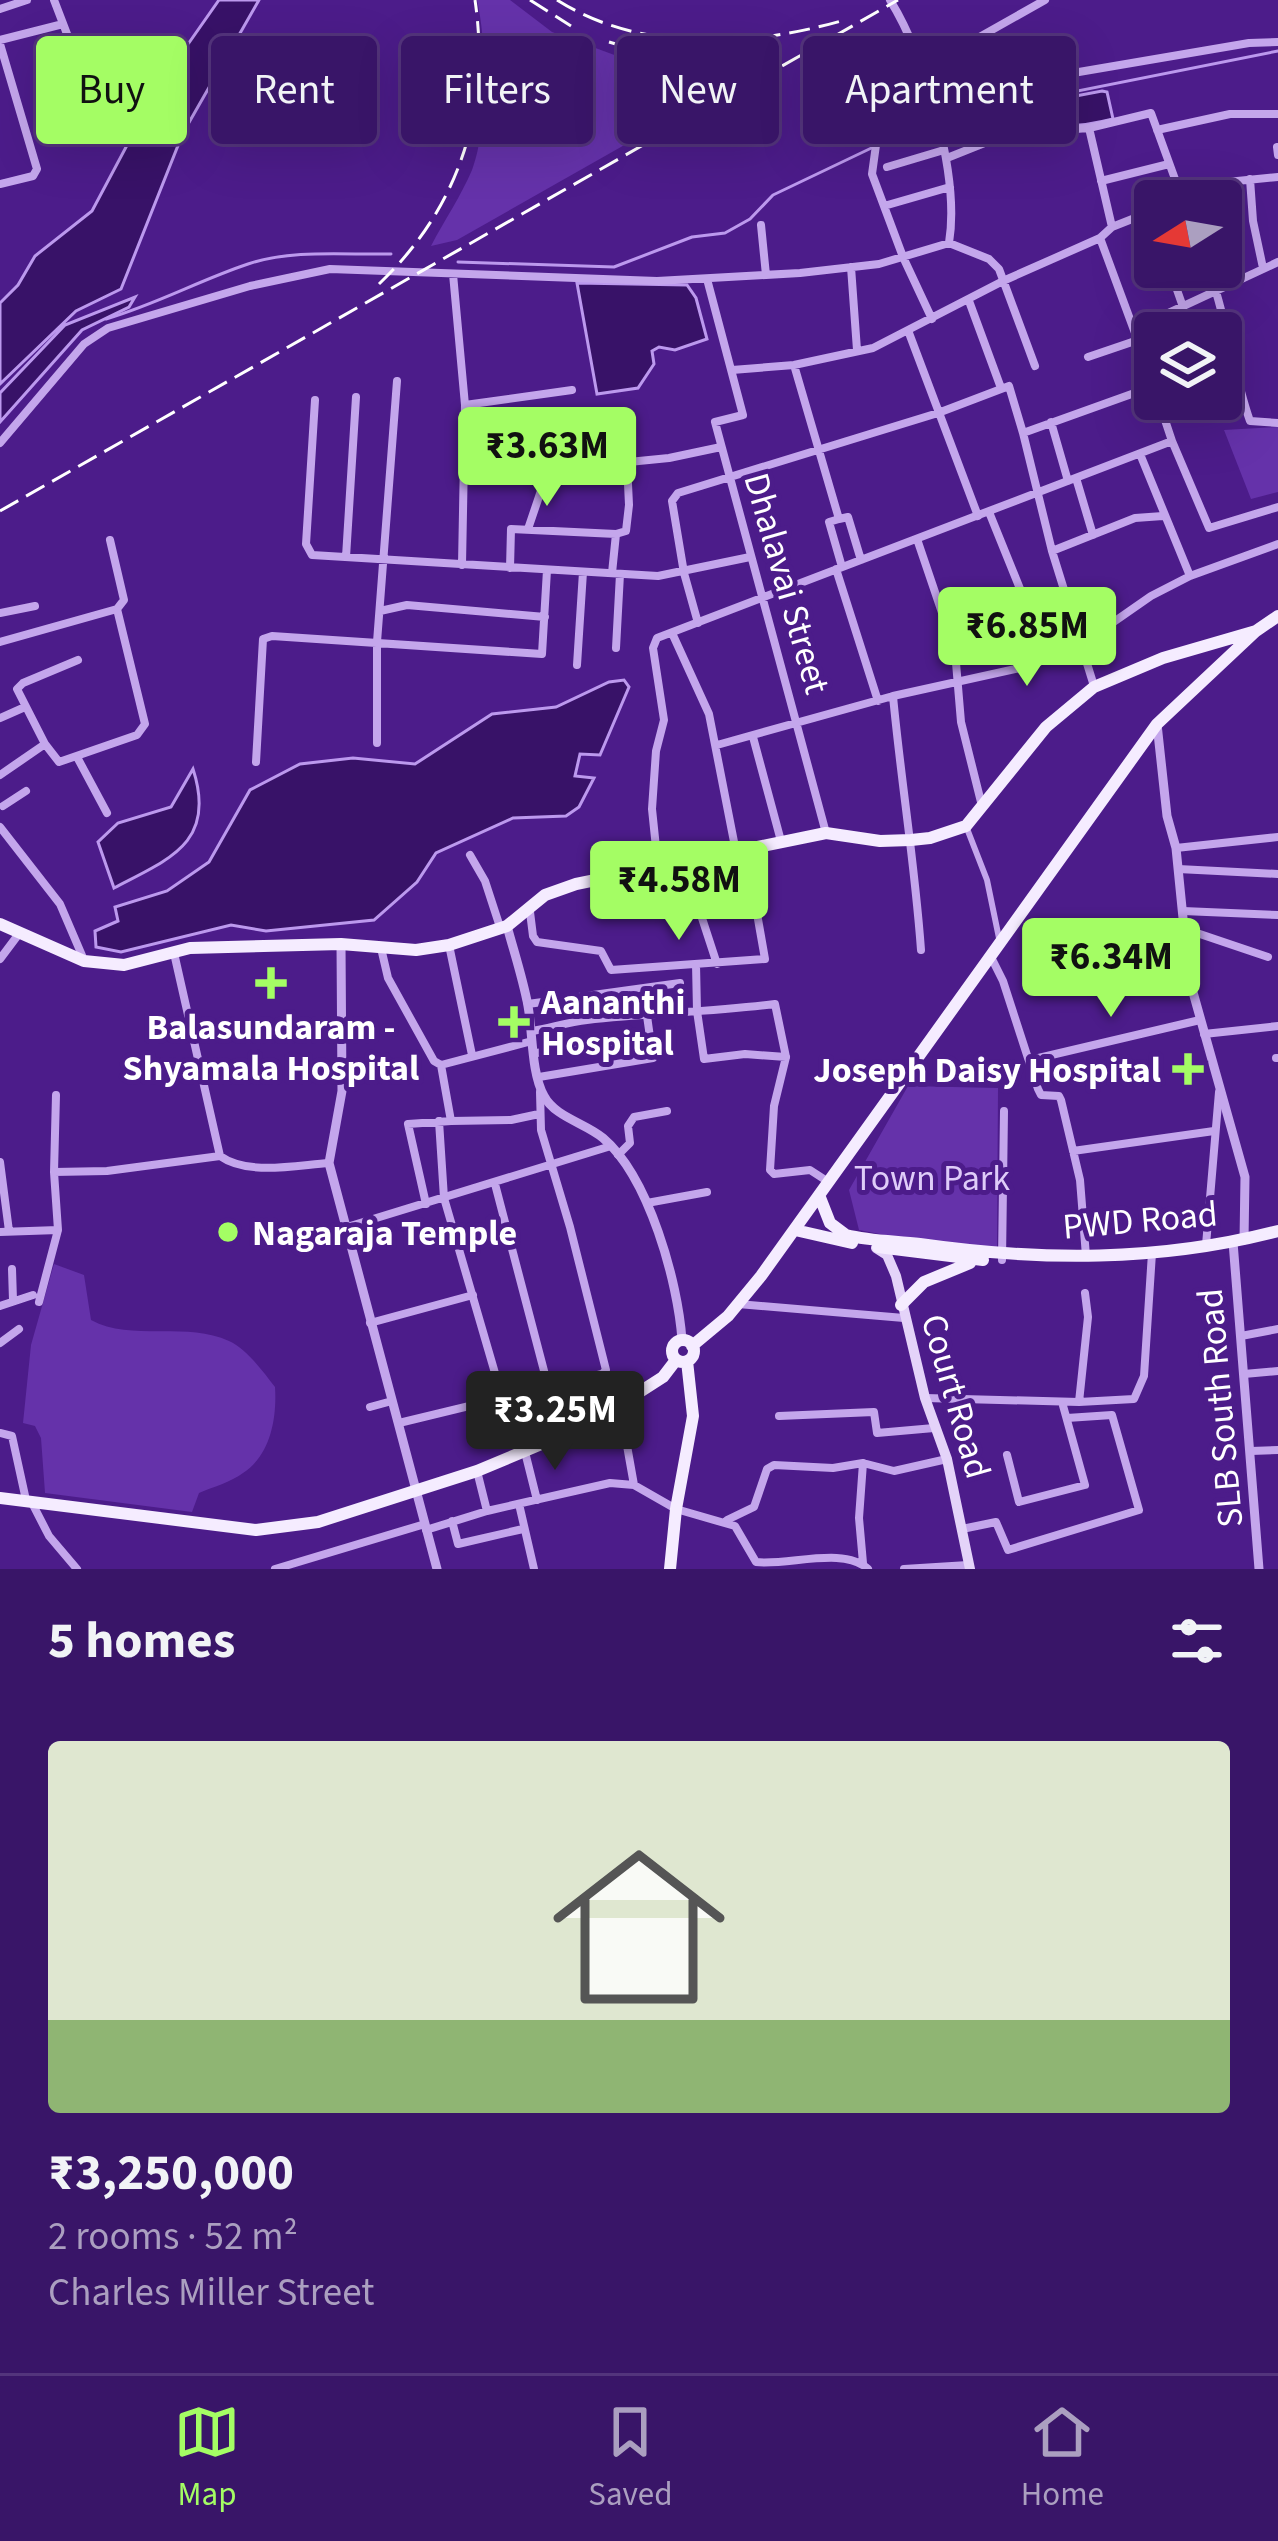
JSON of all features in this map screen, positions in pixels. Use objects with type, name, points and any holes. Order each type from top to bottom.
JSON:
[{"type":"main road","points":[[670,1569],[693,1416],[682,1361],[672,1348],[687,1343],[738,1304],[1157,724],[1278,616]]},
{"type":"main road","points":[[0,924],[84,961],[124,965],[190,948],[341,944],[416,950],[504,927],[530,912],[545,896],[576,884],[826,832],[880,841],[930,838],[966,826],[1046,727],[1094,687],[1163,658],[1256,631]]},
{"type":"main road","name":"PWD Road","points":[[819,1195],[830,1223],[846,1235],[1004,1256],[1086,1258],[1152,1253],[1278,1231]]},
{"type":"main road","name":"PWD Road","points":[[795,1229],[977,1261],[1004,1256]]},
{"type":"main road","name":"Court Road","points":[[873,1246],[887,1255],[892,1266],[925,1398],[946,1459],[969,1567]]},
{"type":"main road","points":[[902,1312],[924,1282],[977,1261]]},
{"type":"main road","points":[[0,1498],[256,1530],[331,1519],[524,1452],[583,1424],[682,1361]]},
{"type":"street","points":[[0,9],[27,0]]},
{"type":"street","points":[[54,0],[68,36]]},
{"type":"street","points":[[890,0],[906,36]]},
{"type":"street","points":[[981,36],[1045,0]]},
{"type":"street","points":[[0,184],[33,176],[37,169],[0,42],[63,24]]},
{"type":"street","points":[[1076,72],[1278,42]]},
{"type":"street","points":[[887,166],[945,154],[1030,125],[1049,131],[1089,128],[1151,112],[1175,180]]},
{"type":"street","points":[[1157,130],[1230,114],[1278,114]]},
{"type":"street","points":[[1089,128],[1112,226]]},
{"type":"street","points":[[942,144],[953,218],[949,243]]},
{"type":"street","points":[[876,145],[872,174],[932,319]]},
{"type":"street","points":[[1101,181],[1169,164]]},
{"type":"street","points":[[1241,180],[1278,177]]},
{"type":"street","points":[[1250,179],[1263,268]]},
{"type":"street","points":[[884,206],[950,188]]},
{"type":"street","points":[[707,279],[732,370],[794,365],[873,348],[1134,218]]},
{"type":"street","points":[[761,225],[766,275]]},
{"type":"street","points":[[1100,238],[1134,329]]},
{"type":"street","points":[[0,443],[84,344],[108,328],[250,286],[330,269],[707,279],[850,267],[949,243],[989,259],[1003,280],[1035,366]]},
{"type":"street","points":[[1172,312],[1278,262]]},
{"type":"street","points":[[850,267],[857,350]]},
{"type":"street","points":[[453,274],[465,405],[462,565]]},
{"type":"street","points":[[1176,288],[1183,307]]},
{"type":"street","points":[[1217,290],[1250,421],[1278,423]]},
{"type":"street","points":[[969,301],[1001,388]]},
{"type":"street","points":[[909,332],[978,516]]},
{"type":"street","points":[[1088,357],[1134,341]]},
{"type":"street","points":[[794,365],[839,519]]},
{"type":"street","name":"Dhalavai Street","points":[[732,370],[743,415],[715,422],[826,832]]},
{"type":"street","points":[[377,743],[377,642],[397,381]]},
{"type":"street","points":[[698,622],[684,574],[673,497],[1010,386],[1052,551],[1094,687]]},
{"type":"street","points":[[465,405],[572,390]]},
{"type":"street","points":[[1023,433],[1134,394]]},
{"type":"street","points":[[346,557],[356,398]]},
{"type":"street","points":[[315,400],[306,544],[312,555],[616,574],[684,574],[750,557]]},
{"type":"street","points":[[1165,420],[1209,528],[1278,507]]},
{"type":"street","points":[[1051,422],[1093,535]]},
{"type":"street","points":[[658,867],[652,809],[656,751],[664,720],[653,645],[657,638],[1172,441]]},
{"type":"street","points":[[529,530],[548,470],[627,463],[721,446]]},
{"type":"street","points":[[1140,454],[1190,576]]},
{"type":"street","points":[[510,568],[511,529],[616,534],[629,526],[627,463]]},
{"type":"street","points":[[989,512],[1027,606],[1039,662]]},
{"type":"street","points":[[1052,551],[1135,518],[1163,516]]},
{"type":"street","points":[[861,560],[848,517],[829,522],[878,701]]},
{"type":"street","points":[[616,534],[616,648]]},
{"type":"street","points":[[917,539],[955,651],[967,756],[982,808]]},
{"type":"street","points":[[0,642],[117,609],[124,600],[110,540]]},
{"type":"street","points":[[717,745],[1039,662],[1082,644],[1151,596],[1190,576],[1278,544]]},
{"type":"street","points":[[256,762],[263,639],[542,654],[548,570]]},
{"type":"street","points":[[577,665],[583,572]]},
{"type":"street","points":[[380,611],[406,605],[544,617]]},
{"type":"street","points":[[0,614],[35,606]]},
{"type":"street","points":[[78,660],[19,685],[55,760],[137,734],[145,724],[117,609]]},
{"type":"street","points":[[530,912],[537,942],[602,951],[611,970],[765,959],[709,714],[672,633]]},
{"type":"street","points":[[893,696],[921,950]]},
{"type":"street","points":[[0,718],[26,707]]},
{"type":"street","name":"SLB South Road","points":[[1157,724],[1190,978],[1245,1178],[1238,1241],[1241,1336],[1259,1569]]},
{"type":"street","points":[[754,736],[782,841]]},
{"type":"street","points":[[0,775],[45,744]]},
{"type":"street","points":[[76,757],[106,813]]},
{"type":"street","points":[[1,805],[26,791]]},
{"type":"street","points":[[966,826],[987,880],[1000,943]]},
{"type":"street","points":[[0,827],[60,904],[84,961]]},
{"type":"street","points":[[1176,848],[1278,837]]},
{"type":"street","points":[[399,1424],[603,1374],[606,1369],[550,1166],[528,1004],[504,927],[470,855]]},
{"type":"street","points":[[684,863],[716,964]]},
{"type":"street","points":[[1178,868],[1278,874]]},
{"type":"street","points":[[1184,911],[1278,915]]},
{"type":"street","points":[[1185,929],[1268,957]]},
{"type":"street","points":[[0,958],[18,934]]},
{"type":"street","points":[[341,944],[342,1091],[329,1162],[437,1569]]},
{"type":"street","points":[[449,945],[472,1055]]},
{"type":"street","points":[[381,948],[399,1000],[428,1053],[441,1065],[452,1121]]},
{"type":"street","points":[[174,953],[220,1156],[232,1165],[329,1162]]},
{"type":"street","points":[[990,955],[1041,1095],[1060,1097],[1080,1180],[1086,1258]]},
{"type":"street","points":[[696,964],[705,1060],[745,1054],[786,1058]]},
{"type":"street","points":[[528,1004],[680,983]]},
{"type":"street","points":[[441,1065],[593,1019],[775,1004],[786,1058],[774,1106],[770,1171],[810,1170],[827,1181]]},
{"type":"street","points":[[539,1077],[653,1058],[647,1016]]},
{"type":"street","points":[[1030,1060],[1200,1020]]},
{"type":"street","points":[[1204,1034],[1278,1026]]},
{"type":"street","points":[[536,1053],[651,1038]]},
{"type":"street","points":[[1205,1246],[1220,1082]]},
{"type":"street","points":[[541,1091],[550,1106],[600,1136],[615,1151],[647,1203],[687,1343]]},
{"type":"street","points":[[0,1306],[36,1298],[58,1231],[56,1095]]},
{"type":"street","points":[[347,1227],[615,1151],[630,1142],[628,1126],[634,1117],[667,1111]]},
{"type":"street","points":[[1004,1111],[1004,1256]]},
{"type":"street","points":[[426,1204],[407,1124],[511,1120],[540,1114]]},
{"type":"street","points":[[439,1121],[444,1198],[502,1397]]},
{"type":"street","points":[[1073,1150],[1214,1131]]},
{"type":"street","points":[[54,1172],[107,1171],[220,1156]]},
{"type":"street","points":[[0,1162],[5,1231],[58,1231]]},
{"type":"street","points":[[495,1184],[548,1387]]},
{"type":"street","points":[[647,1203],[707,1192]]},
{"type":"street","points":[[925,1398],[1135,1399],[1151,1307],[1152,1253]]},
{"type":"street","points":[[12,1269],[13,1300]]},
{"type":"street","points":[[1079,1402],[1088,1317],[1085,1293]]},
{"type":"street","points":[[369,1323],[473,1295]]},
{"type":"street","points":[[738,1304],[815,1314],[902,1312]]},
{"type":"street","points":[[0,1343],[19,1329]]},
{"type":"street","points":[[1241,1336],[1278,1329]]},
{"type":"street","points":[[1244,1374],[1278,1371]]},
{"type":"street","points":[[571,1381],[583,1424]]},
{"type":"street","points":[[370,1407],[392,1401]]},
{"type":"street","points":[[1007,1455],[1019,1502],[1084,1484],[1062,1402]]},
{"type":"street","points":[[779,1416],[874,1412],[877,1433],[934,1428]]},
{"type":"street","points":[[962,1529],[996,1522],[1008,1550],[1139,1510],[1112,1415],[1067,1418]]},
{"type":"street","points":[[0,1433],[12,1436],[28,1500],[77,1569]]},
{"type":"street","points":[[626,1440],[634,1485]]},
{"type":"street","points":[[1251,1451],[1278,1450]]},
{"type":"street","points":[[524,1452],[537,1500]]},
{"type":"street","points":[[726,1520],[754,1508],[770,1466],[833,1468],[862,1463],[893,1471],[946,1459]]},
{"type":"street","points":[[275,1569],[487,1511],[610,1484],[634,1485],[676,1509],[726,1520],[742,1532],[756,1562],[866,1566],[859,1518],[862,1463]]},
{"type":"street","points":[[477,1471],[487,1511]]},
{"type":"street","points":[[519,1504],[534,1569]]},
{"type":"street","points":[[452,1521],[458,1544],[523,1529]]},
{"type":"street","points":[[904,1569],[969,1567]]},
{"type":"green space","points":[[477,0],[510,0],[563,36],[483,36]]},
{"type":"green space","points":[[593,47],[617,56],[617,144],[626,144],[457,240],[431,246],[468,180],[479,144],[593,144]]},
{"type":"green space","points":[[1278,427],[1278,492],[1251,499],[1224,430]]},
{"type":"green space","name":"Town Park","points":[[908,1086],[998,1088],[997,1249],[957,1249],[859,1230],[849,1190]]},
{"type":"green space","points":[[54,1264],[84,1275],[91,1320],[124,1330],[195,1332],[229,1341],[275,1387],[273,1423],[260,1456],[238,1476],[199,1493],[192,1512],[45,1493],[41,1438],[35,1426],[23,1423],[31,1345]]},
{"type":"shaded area","points":[[219,0],[259,0],[238,36],[211,36],[211,84],[187,126],[187,46]]},
{"type":"shaded area","points":[[1107,92],[1113,119],[1076,125],[1076,96]]},
{"type":"shaded area","points":[[128,144],[179,144],[121,289],[76,311],[0,384],[0,303],[18,285],[35,256],[92,211]]},
{"type":"shaded area","points":[[577,283],[687,285],[696,298],[707,339],[675,350],[659,347],[652,351],[654,364],[638,388],[597,394]]},
{"type":"shaded area","points":[[135,297],[129,307],[82,330],[0,422],[0,393],[65,325]]},
{"type":"shaded area","points":[[624,680],[629,687],[600,755],[580,754],[575,776],[594,778],[579,807],[566,816],[513,818],[436,853],[417,882],[374,920],[266,931],[231,925],[121,952],[96,947],[95,931],[118,921],[115,907],[167,891],[209,862],[250,790],[300,764],[353,758],[415,764],[492,714],[556,707],[609,682]]},
{"type":"shaded area","points":[[193,769],[199,815],[193,832],[169,857],[114,888],[98,842],[118,823],[171,807]]},
{"type":"waterway","points":[[1076,91],[1278,51]]},
{"type":"waterway","points":[[458,262],[614,267],[692,237],[725,233],[750,219],[773,195],[880,144]]},
{"type":"waterway","points":[[106,319],[265,259],[391,254]]},
{"type":"railway","points":[[379,284],[430,223],[463,154],[478,80],[475,0]]},
{"type":"railway","points":[[530,0],[571,26]]},
{"type":"railway","points":[[557,0],[624,29],[696,40],[770,36],[841,21]]},
{"type":"railway","points":[[0,511],[898,0]]},
{"type":"railway","points":[[609,42],[695,58],[781,52]]},
{"type":"place","name":"Balasundaram - Shyamala Hospital","points":[[271,983]]},
{"type":"place","name":"Aananthi Hospital","points":[[514,1022]]},
{"type":"place","name":"Joseph Daisy Hospital","points":[[1188,1069]]},
{"type":"place","name":"Nagaraja Temple","points":[[228,1232]]}]
